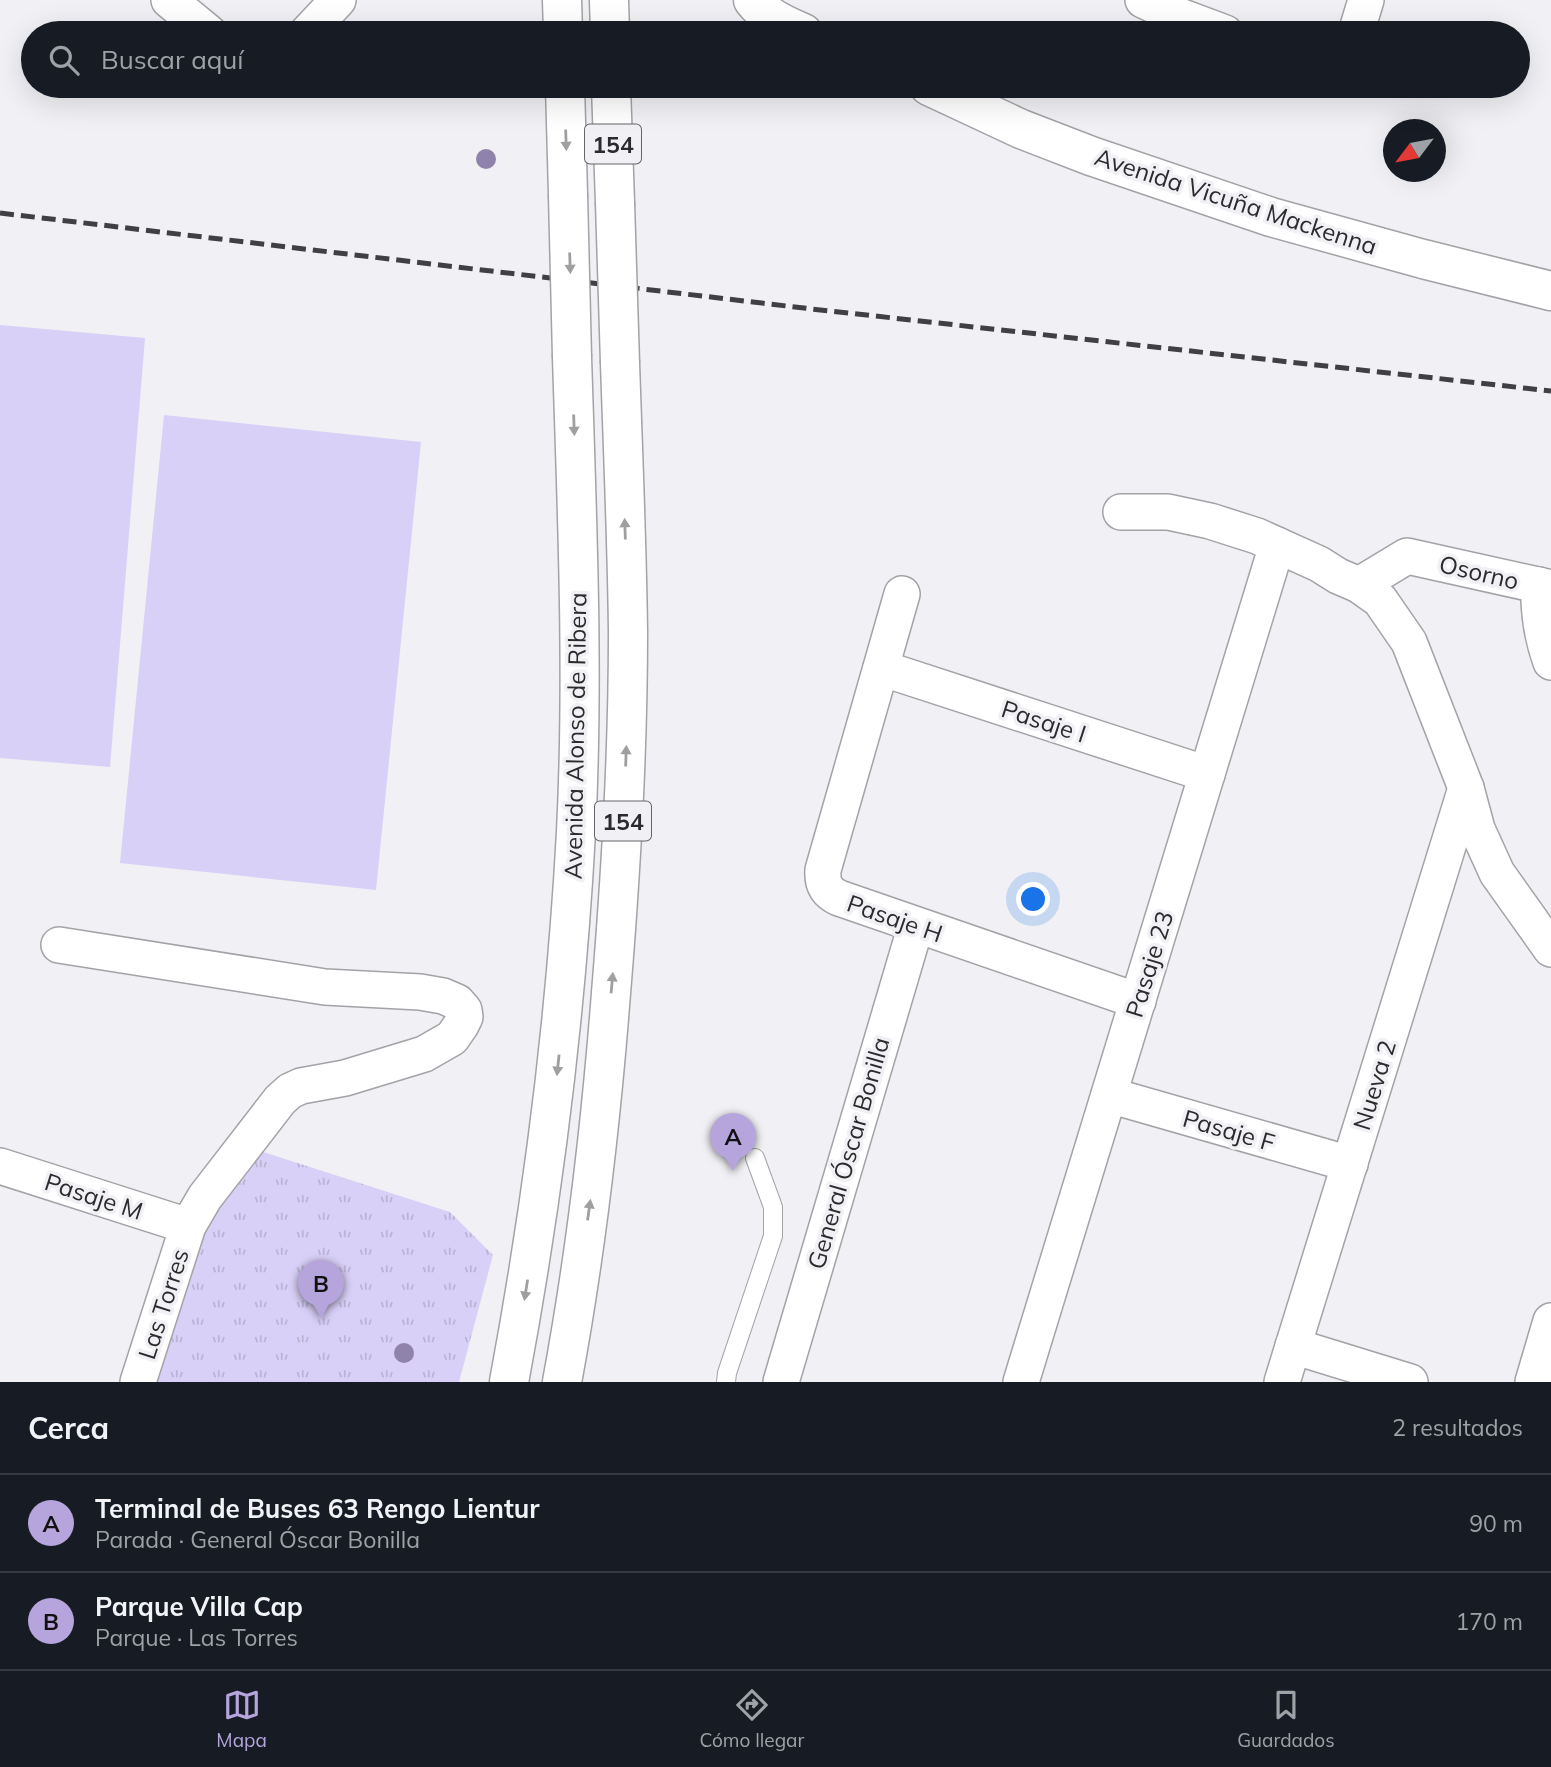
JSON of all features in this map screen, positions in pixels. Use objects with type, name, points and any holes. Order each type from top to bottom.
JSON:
[{"type":"main road","points":[[562,0],[563,21]]},
{"type":"main road","points":[[609,0],[610,21]]},
{"type":"main road","points":[[755,3],[776,21]]},
{"type":"main road","name":"Avenida Alonso de Ribera","points":[[509,1382],[543,1184],[558,1066],[570,935],[576,816],[580,635],[565,98]]},
{"type":"main road","name":"Avenida Alonso de Ribera","points":[[562,1382],[580,1277],[596,1152],[611,999],[624,815],[628,632],[611,98]]},
{"type":"main road","name":"Avenida Vicuña Mackenna","points":[[955,98],[1021,129],[1091,156],[1271,217],[1551,291]]},
{"type":"street","points":[[169,0],[194,21]]},
{"type":"street","points":[[318,21],[338,0]]},
{"type":"street","points":[[1143,0],[1193,21]]},
{"type":"street","points":[[1360,21],[1366,0]]},
{"type":"street","points":[[1121,512],[1168,512],[1210,521],[1257,536],[1319,564],[1359,585],[1380,600],[1409,642],[1466,788],[1477,829],[1497,873],[1551,949]]},
{"type":"street","name":"Pasaje 23","points":[[1021,1382],[1277,545]]},
{"type":"street","name":"Osorno","points":[[1359,585],[1407,556],[1545,587]]},
{"type":"street","points":[[1545,587],[1541,625],[1551,662]]},
{"type":"street","name":"Pasaje H","points":[[902,594],[823,870],[825,888],[831,895],[1138,1001]]},
{"type":"street","name":"Pasaje I","points":[[881,668],[1207,774]]},
{"type":"street","name":"Nueva 2","points":[[1282,1382],[1466,788]]},
{"type":"street","name":"General Óscar Bonilla","points":[[781,1382],[916,925]]},
{"type":"street","name":"Las Torres","points":[[59,945],[325,988],[420,992],[443,996],[457,1002],[464,1010],[465,1017],[452,1038],[424,1054],[345,1078],[301,1086],[280,1100],[205,1197],[188,1226],[138,1382]]},
{"type":"street","name":"Pasaje F","points":[[1109,1095],[1350,1164]]},
{"type":"street","name":"Pasaje M","points":[[0,1166],[188,1226]]},
{"type":"street","points":[[1533,1382],[1551,1321]]},
{"type":"street","points":[[1293,1346],[1410,1382]]},
{"type":"lane","points":[[726,1382],[773,1236],[773,1207],[755,1158]]},
{"type":"green space","points":[[0,325],[145,338],[110,767],[0,758]]},
{"type":"green space","points":[[164,415],[421,442],[376,890],[120,863]]},
{"type":"green space","points":[[257,1150],[450,1212],[493,1255],[459,1382],[147,1382],[185,1252]]},
{"type":"railway","points":[[0,213],[812,309],[1551,391]]},
{"type":"place","name":"Terminal de Buses 63 Rengo Lientur","points":[[733,1171]]},
{"type":"place","name":"Parque Villa Cap","points":[[321,1318]]}]
